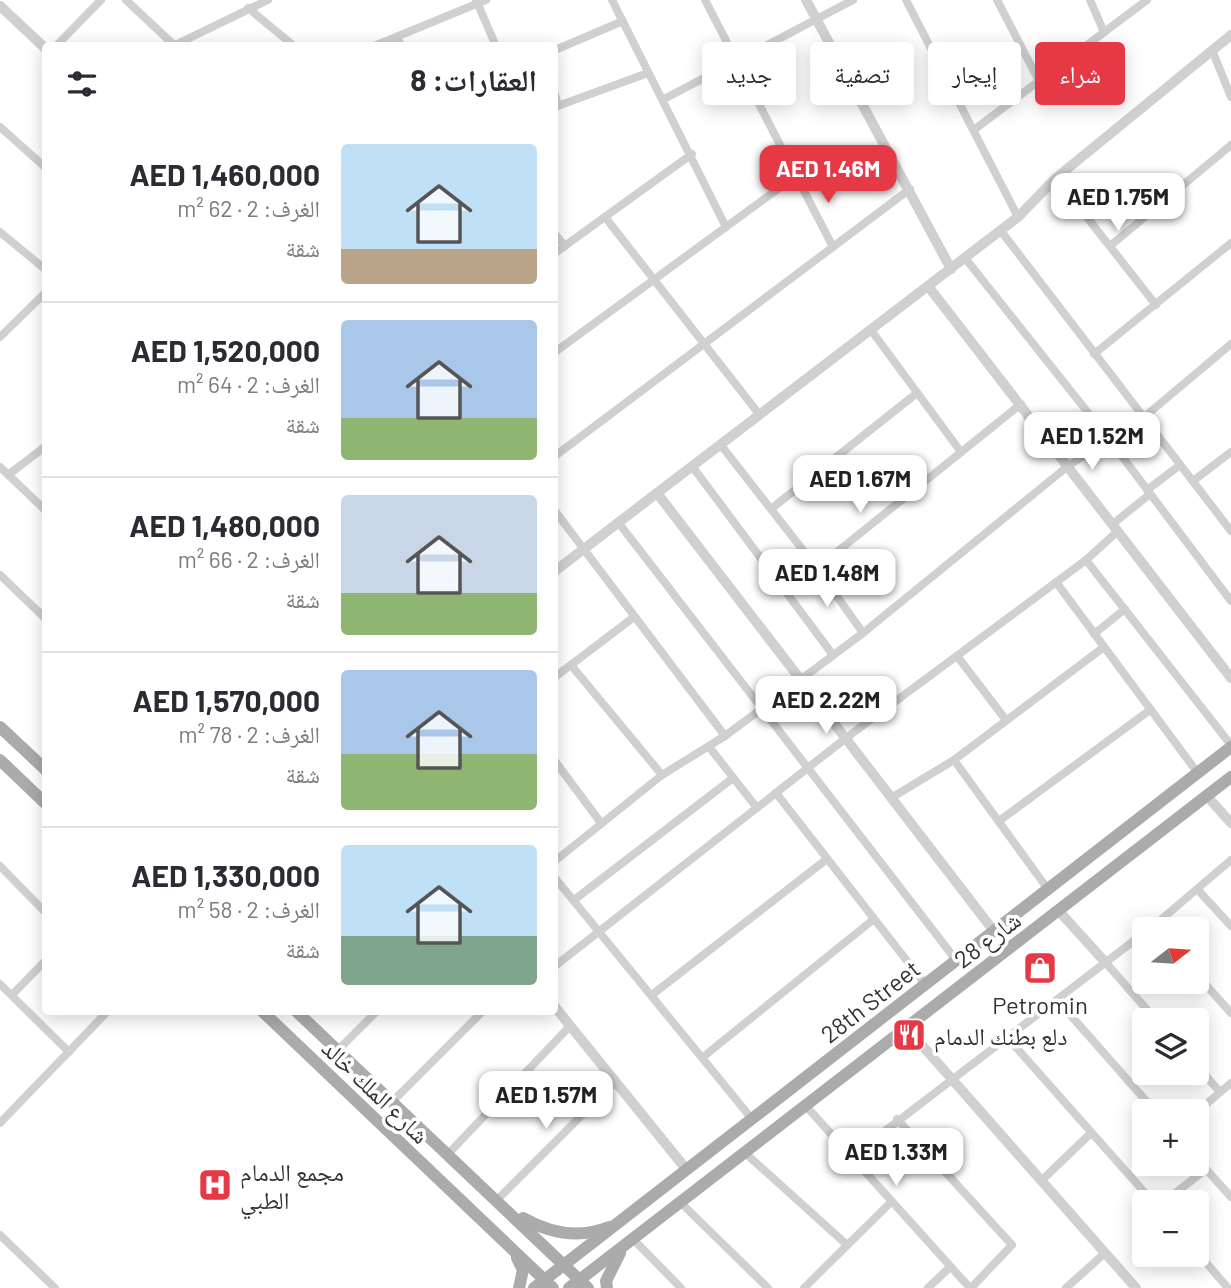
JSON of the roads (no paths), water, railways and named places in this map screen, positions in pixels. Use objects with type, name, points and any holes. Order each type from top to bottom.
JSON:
[{"type":"main road","points":[[0,727],[42,767]]},
{"type":"main road","name":"28th Street","points":[[534,1288],[550,1284],[566,1265],[685,1169],[1231,746]]},
{"type":"main road","points":[[0,760],[42,800]]},
{"type":"main road","name":"شارع 28","points":[[579,1285],[630,1241],[804,1105],[1231,777]]},
{"type":"main road","name":"شارع الملك خالد","points":[[265,1015],[550,1284]]},
{"type":"main road","name":"شارع الملك خالد","points":[[299,1015],[566,1265],[579,1285]]},
{"type":"main road","points":[[508,1210],[553,1232],[595,1232],[622,1222]]},
{"type":"main road","points":[[607,1288],[606,1281],[614,1263],[630,1241]]},
{"type":"main road","points":[[516,1254],[523,1270],[519,1288]]},
{"type":"street","points":[[60,42],[101,0]]},
{"type":"street","points":[[126,0],[172,42]]},
{"type":"street","points":[[181,42],[268,0]]},
{"type":"street","points":[[384,42],[486,0]]},
{"type":"street","points":[[612,0],[692,154],[726,227]]},
{"type":"street","points":[[705,0],[727,42]]},
{"type":"street","points":[[806,0],[951,269]]},
{"type":"street","points":[[772,42],[853,0]]},
{"type":"street","points":[[906,0],[1018,217]]},
{"type":"street","points":[[997,0],[1035,73]]},
{"type":"street","points":[[1090,0],[1104,32]]},
{"type":"street","points":[[1091,42],[1147,0]]},
{"type":"street","points":[[476,2],[494,42]]},
{"type":"street","points":[[0,6],[42,45]]},
{"type":"street","points":[[248,8],[289,42]]},
{"type":"street","points":[[558,49],[623,21]]},
{"type":"street","points":[[558,568],[1018,217],[1056,178],[1231,35]]},
{"type":"street","points":[[396,37],[399,42]]},
{"type":"street","points":[[1212,50],[1231,97]]},
{"type":"street","points":[[558,105],[648,73]]},
{"type":"street","points":[[664,99],[702,78]]},
{"type":"street","points":[[975,130],[1035,84]]},
{"type":"street","points":[[760,105],[833,247]]},
{"type":"street","points":[[0,127],[42,164]]},
{"type":"street","points":[[1110,246],[1231,145]]},
{"type":"street","points":[[558,251],[692,154]]},
{"type":"street","points":[[558,350],[797,175]]},
{"type":"street","points":[[1056,178],[1156,306]]},
{"type":"street","points":[[558,454],[910,189]]},
{"type":"street","points":[[605,217],[759,414]]},
{"type":"street","points":[[1001,230],[1231,530]]},
{"type":"street","points":[[0,232],[42,268]]},
{"type":"street","points":[[558,238],[565,246]]},
{"type":"street","points":[[1094,354],[1231,243]]},
{"type":"street","points":[[965,258],[1109,439],[1231,601]]},
{"type":"street","points":[[928,286],[1231,678]]},
{"type":"street","points":[[0,337],[42,296]]},
{"type":"street","points":[[871,330],[961,452]]},
{"type":"street","points":[[558,859],[662,775],[710,748],[863,633],[1068,466],[1143,418],[1231,344]]},
{"type":"street","points":[[771,509],[917,393]]},
{"type":"street","points":[[817,568],[1021,404]]},
{"type":"street","points":[[720,444],[817,568],[863,633]]},
{"type":"street","points":[[8,475],[42,449]]},
{"type":"street","points":[[1193,481],[1231,452]]},
{"type":"street","points":[[692,466],[833,655]]},
{"type":"street","points":[[558,964],[846,738],[1086,559],[1148,492],[1180,466]]},
{"type":"street","points":[[0,467],[42,507]]},
{"type":"street","points":[[657,493],[993,930]]},
{"type":"street","points":[[558,515],[725,736]]},
{"type":"street","points":[[618,523],[956,960]]},
{"type":"street","points":[[1086,559],[1231,746]]},
{"type":"street","points":[[0,575],[42,615]]},
{"type":"street","points":[[1056,582],[1197,772]]},
{"type":"street","points":[[1094,634],[1125,609]]},
{"type":"street","points":[[558,675],[634,617]]},
{"type":"street","points":[[891,798],[954,760],[1104,647]]},
{"type":"street","points":[[957,656],[1006,720]]},
{"type":"street","points":[[571,665],[662,775]]},
{"type":"street","points":[[999,821],[1150,709]]},
{"type":"street","points":[[710,748],[757,808]]},
{"type":"street","points":[[954,760],[1048,888]]},
{"type":"street","points":[[558,765],[601,824]]},
{"type":"street","points":[[574,900],[733,778]]},
{"type":"street","points":[[776,793],[925,984]]},
{"type":"street","points":[[1208,796],[1231,823]]},
{"type":"street","points":[[653,994],[827,859]]},
{"type":"street","points":[[1166,917],[1231,860]]},
{"type":"street","points":[[0,866],[42,909]]},
{"type":"street","points":[[558,881],[653,994],[752,1119]]},
{"type":"street","points":[[1198,890],[1231,926]]},
{"type":"street","points":[[1058,910],[1145,1008]]},
{"type":"street","points":[[703,1057],[874,919]]},
{"type":"street","points":[[851,1157],[897,1119],[1058,1002],[1132,942]]},
{"type":"street","points":[[12,995],[42,964]]},
{"type":"street","points":[[0,984],[69,1052]]},
{"type":"street","points":[[1209,988],[1231,1013]]},
{"type":"street","points":[[1058,1002],[1144,1099]]},
{"type":"street","points":[[558,1011],[685,1169]]},
{"type":"street","points":[[0,1123],[104,1015]]},
{"type":"street","points":[[338,1050],[373,1015]]},
{"type":"street","points":[[392,1102],[479,1015]]},
{"type":"street","points":[[448,1154],[570,1026]]},
{"type":"street","points":[[906,1027],[1136,1288]]},
{"type":"street","points":[[1007,1037],[1142,1190]]},
{"type":"street","points":[[1209,1080],[1220,1092]]},
{"type":"street","points":[[497,1200],[615,1082]]},
{"type":"street","points":[[1209,1102],[1231,1083]]},
{"type":"street","points":[[804,1105],[890,1203],[970,1288],[1012,1245],[897,1119]]},
{"type":"street","points":[[1041,1181],[1091,1133]]},
{"type":"street","points":[[744,1152],[846,1244]]},
{"type":"street","points":[[1209,1172],[1231,1197]]},
{"type":"street","points":[[1179,1190],[1197,1176]]},
{"type":"street","points":[[680,1202],[768,1288]]},
{"type":"street","points":[[804,1288],[890,1203]]},
{"type":"street","points":[[0,1235],[55,1288]]},
{"type":"street","points":[[630,1241],[681,1288]]},
{"type":"street","points":[[1066,1288],[1105,1253]]},
{"type":"street","points":[[1209,1266],[1228,1288]]},
{"type":"street","points":[[928,1288],[950,1268]]},
{"type":"place","name":"Petromin","points":[[1040,968]]},
{"type":"place","name":"دلع بطنك الدمام","points":[[909,1035]]},
{"type":"place","name":"مجمع الدمام الطبي","points":[[215,1185]]}]
